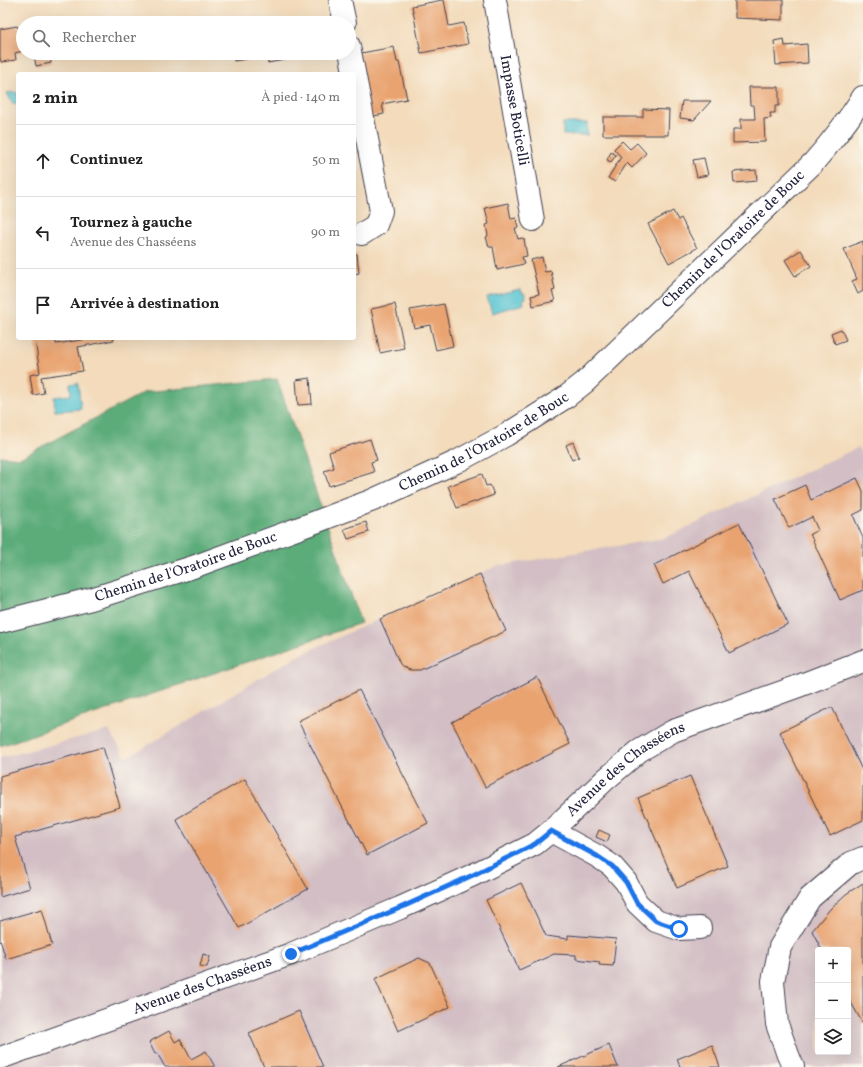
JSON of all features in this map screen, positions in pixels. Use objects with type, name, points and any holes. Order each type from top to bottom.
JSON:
[{"type":"street","points":[[340,0],[343,16]]},
{"type":"street","name":"Impasse Boticelli","points":[[495,0],[533,220]]},
{"type":"street","points":[[352,60],[354,72]]},
{"type":"street","points":[[356,82],[381,211],[376,225],[362,234]]},
{"type":"street","name":"Chemin de l'Oratoire de Bouc","points":[[0,622],[91,599],[186,569],[313,523],[373,500],[450,465],[506,435],[566,397],[585,382],[813,163],[832,141],[863,97]]},
{"type":"street","name":"Avenue des Chasséens","points":[[0,1058],[291,954],[400,908],[473,875],[535,844],[628,760],[639,751],[673,731],[796,687],[863,661]]},
{"type":"street","points":[[551,831],[597,856],[612,866],[626,882],[637,903],[656,921],[679,929],[700,928]]},
{"type":"street","points":[[793,1067],[777,1024],[773,981],[780,947],[810,898],[851,863],[863,858]]},
{"type":"shaded area","points":[[859,447],[863,457],[863,1067],[0,1067],[0,758],[109,730],[126,758],[295,657],[497,566],[665,538]]},
{"type":"green space","points":[[277,379],[361,623],[0,746],[0,456],[20,458],[145,392]]},
{"type":"water","points":[[16,92],[16,103],[13,104],[7,93]]},
{"type":"water","points":[[563,123],[587,123],[587,135],[563,135]]},
{"type":"water","points":[[520,289],[526,298],[523,300],[524,304],[492,313],[487,297]]},
{"type":"water","points":[[78,383],[81,409],[55,411],[54,397],[71,395],[70,384]]},
{"type":"building","points":[[444,0],[449,26],[464,23],[468,44],[421,53],[412,6]]},
{"type":"building","points":[[735,0],[783,0],[783,20],[735,18]]},
{"type":"building","points":[[16,26],[16,60],[1,62],[0,29]]},
{"type":"building","points":[[784,39],[785,46],[807,44],[808,63],[776,65],[774,41]]},
{"type":"building","points":[[394,47],[397,62],[399,62],[407,99],[382,104],[384,114],[369,117],[356,54]]},
{"type":"building","points":[[35,60],[51,60],[51,63],[36,66]]},
{"type":"building","points":[[267,60],[284,60],[268,63]]},
{"type":"building","points":[[749,87],[779,87],[779,106],[775,106],[775,113],[770,113],[771,118],[764,119],[765,142],[733,143],[733,129],[741,129],[741,119],[755,119],[754,105],[750,105]]},
{"type":"building","points":[[682,101],[711,101],[694,120],[680,118]]},
{"type":"building","points":[[643,109],[669,110],[668,135],[603,135],[603,117],[643,117]]},
{"type":"building","points":[[622,141],[630,149],[637,143],[646,153],[632,168],[627,163],[615,182],[608,178],[621,157],[614,149]]},
{"type":"building","points":[[611,152],[616,155],[611,162],[607,160]]},
{"type":"building","points":[[704,158],[708,175],[697,177],[693,160]]},
{"type":"building","points":[[756,170],[757,181],[734,183],[733,172]]},
{"type":"building","points":[[508,203],[511,219],[516,218],[518,228],[515,228],[518,239],[524,239],[527,256],[522,257],[524,264],[497,270],[493,247],[489,247],[486,237],[488,236],[486,225],[489,224],[485,208]]},
{"type":"building","points":[[673,211],[678,220],[681,218],[697,248],[669,263],[648,224]]},
{"type":"building","points":[[863,241],[863,291],[858,294],[852,281],[857,279],[844,249]]},
{"type":"building","points":[[801,250],[811,266],[795,276],[785,260]]},
{"type":"building","points":[[356,254],[357,254],[359,273],[356,274]]},
{"type":"building","points":[[542,257],[545,272],[551,271],[555,290],[552,291],[555,301],[533,306],[531,296],[539,294],[531,260]]},
{"type":"building","points":[[395,304],[404,348],[380,353],[371,309]]},
{"type":"building","points":[[444,304],[453,346],[436,350],[430,325],[414,328],[410,310]]},
{"type":"building","points":[[841,329],[846,340],[835,344],[831,333]]},
{"type":"building","points":[[35,340],[55,340],[56,344],[81,340],[114,340],[78,347],[83,371],[41,377],[44,393],[33,395],[30,375],[40,373]]},
{"type":"building","points":[[310,378],[312,404],[298,405],[296,380]]},
{"type":"building","points":[[370,439],[377,460],[371,462],[374,472],[329,486],[324,471],[334,468],[329,452]]},
{"type":"building","points":[[573,442],[579,457],[572,460],[566,445]]},
{"type":"building","points":[[482,474],[486,486],[490,485],[494,495],[457,508],[448,486]]},
{"type":"building","points":[[857,478],[863,491],[863,510],[853,515],[863,538],[863,590],[840,600],[810,534],[818,530],[812,517],[789,528],[775,499],[805,485],[811,500]]},
{"type":"building","points":[[366,522],[369,532],[348,539],[344,529]]},
{"type":"building","points":[[739,523],[788,624],[729,653],[689,571],[663,584],[654,565]]},
{"type":"building","points":[[480,574],[506,631],[420,670],[410,670],[403,667],[400,664],[380,619]]},
{"type":"building","points":[[537,677],[570,744],[485,787],[452,722]]},
{"type":"building","points":[[359,690],[428,823],[367,855],[298,721]]},
{"type":"building","points":[[832,707],[863,772],[863,820],[830,836],[780,732]]},
{"type":"building","points":[[103,747],[120,807],[15,837],[30,888],[0,897],[0,776]]},
{"type":"building","points":[[690,776],[728,866],[677,888],[638,798]]},
{"type":"building","points":[[245,779],[308,889],[239,928],[176,819]]},
{"type":"building","points":[[599,830],[610,835],[607,842],[596,837]]},
{"type":"building","points":[[521,883],[546,936],[568,939],[568,935],[616,939],[613,966],[599,965],[600,962],[576,959],[576,955],[554,954],[519,970],[486,900]]},
{"type":"building","points":[[863,883],[863,1024],[851,1002],[851,947],[820,947],[812,931],[830,909],[846,894]]},
{"type":"building","points":[[42,909],[52,945],[6,959],[0,940],[0,921]]},
{"type":"building","points":[[203,954],[210,956],[207,967],[200,966]]},
{"type":"building","points":[[419,958],[430,963],[450,1007],[398,1031],[375,979]]},
{"type":"building","points":[[299,1011],[323,1067],[264,1067],[249,1033]]},
{"type":"building","points":[[169,1031],[175,1042],[180,1039],[191,1059],[206,1051],[215,1067],[165,1067],[157,1053],[155,1054],[149,1042]]},
{"type":"building","points":[[609,1045],[618,1067],[558,1067]]},
{"type":"building","points":[[712,1045],[720,1067],[680,1067],[677,1059]]},
{"type":"route","points":[[291,954],[400,908],[473,875],[535,844],[551,831],[597,856],[612,866],[626,882],[637,903],[656,921],[679,929]]}]
